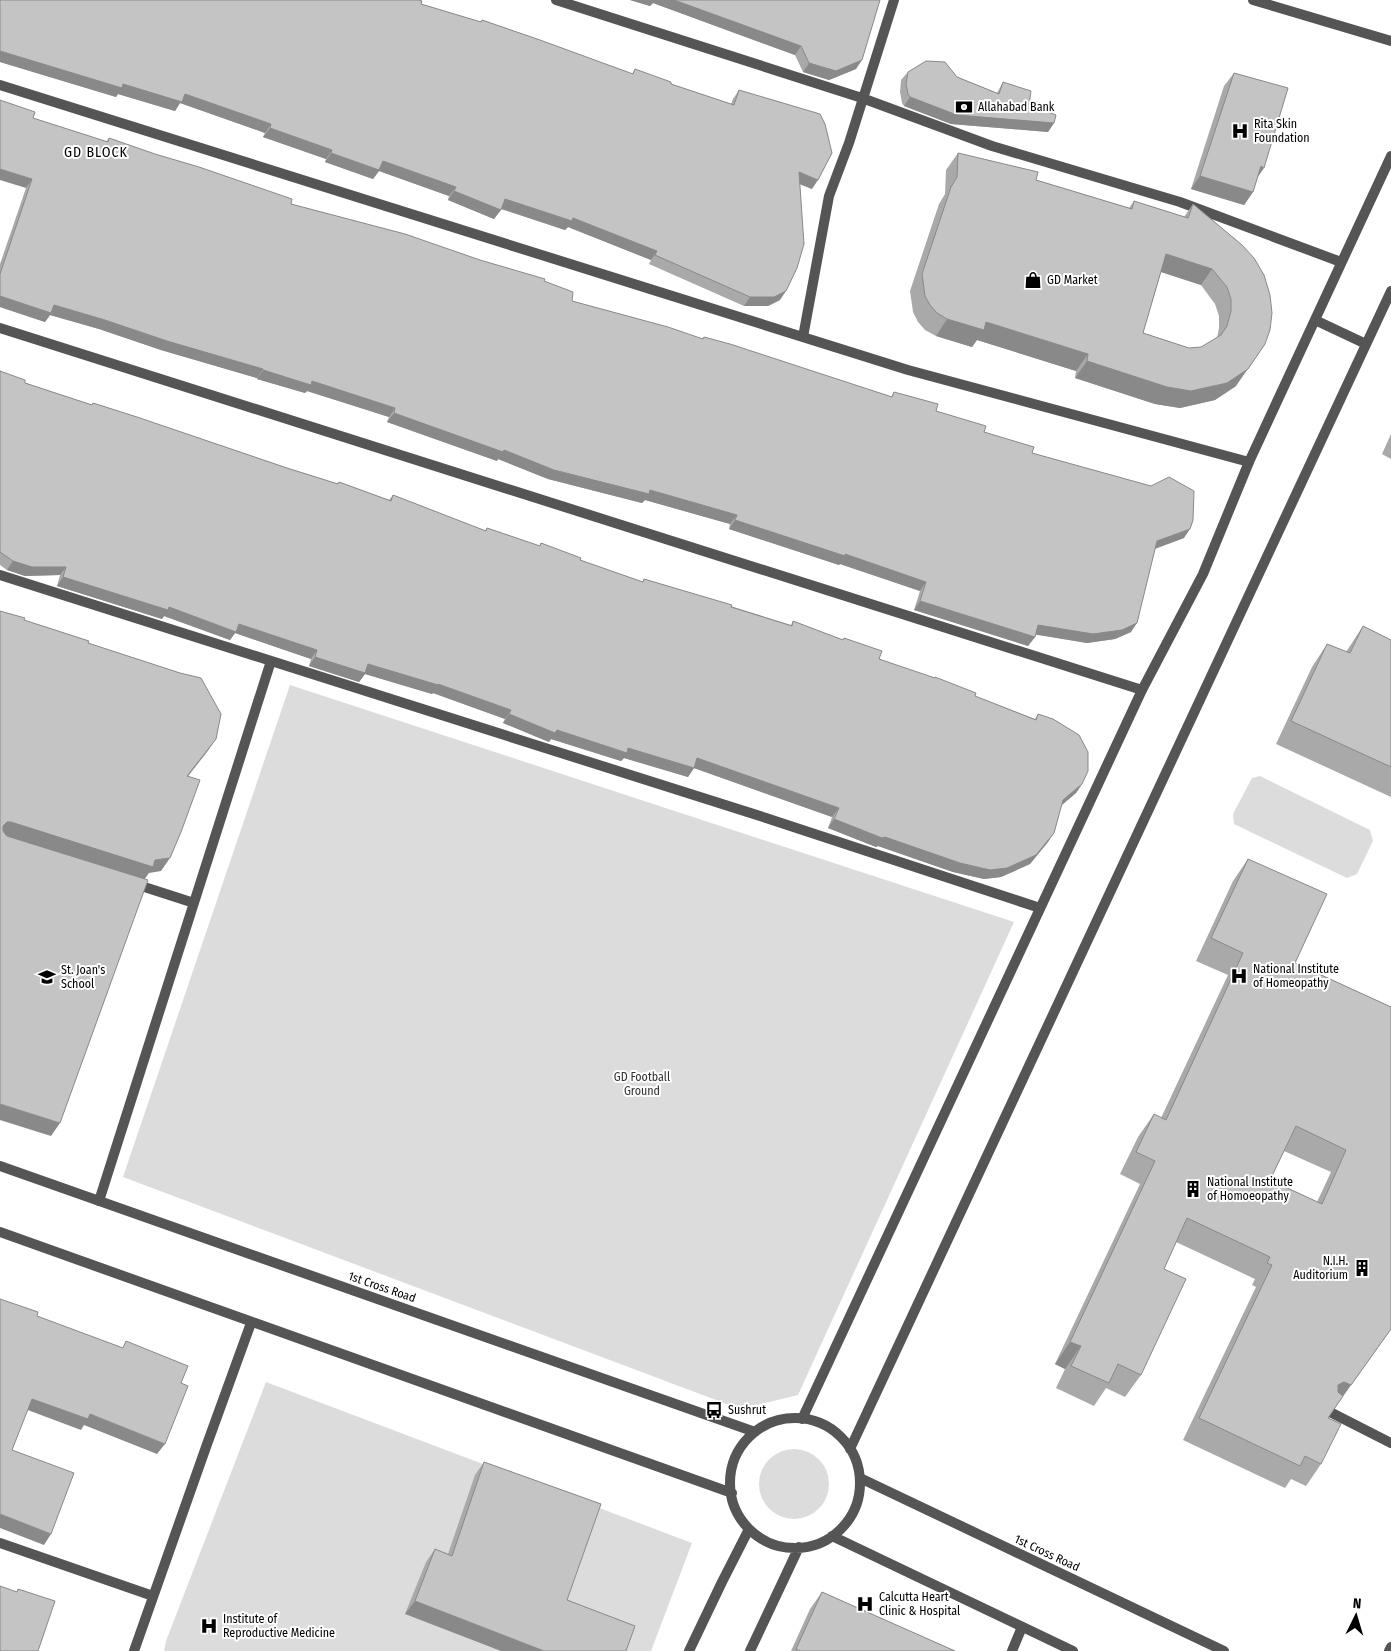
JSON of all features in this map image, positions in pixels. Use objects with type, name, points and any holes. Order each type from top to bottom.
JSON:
[{"type":"street","points":[[556,0],[862,98],[992,146],[1180,202],[1341,262]]},
{"type":"street","points":[[803,338],[818,247],[830,196],[894,0]]},
{"type":"street","points":[[1253,0],[1391,40]]},
{"type":"street","points":[[0,85],[908,370],[1249,462]]},
{"type":"street","points":[[802,1419],[1142,690],[1203,574],[1249,462],[1391,156]]},
{"type":"street","points":[[850,1450],[1391,291]]},
{"type":"street","points":[[1315,320],[1366,344]]},
{"type":"street","points":[[0,328],[1142,690]]},
{"type":"street","points":[[0,575],[756,814],[1040,908]]},
{"type":"street","points":[[99,1201],[271,661]]},
{"type":"street","points":[[120,880],[194,903]]},
{"type":"street","name":"1st Cross Road","points":[[0,1166],[755,1432]]},
{"type":"street","points":[[0,1232],[732,1493]]},
{"type":"street","points":[[134,1651],[252,1323]]},
{"type":"street","points":[[1328,1411],[1391,1443]]},
{"type":"street","points":[[786,1418],[802,1419],[810,1419],[830,1428],[843,1438],[855,1457],[860,1478],[858,1502],[847,1523],[832,1536],[810,1547],[787,1548],[765,1541],[749,1529],[735,1508],[730,1480],[735,1458],[747,1439],[755,1432],[765,1425],[786,1418]]},
{"type":"street","name":"1st Cross Road","points":[[860,1478],[1224,1651]]},
{"type":"street","points":[[689,1651],[749,1529]]},
{"type":"street","points":[[832,1536],[1073,1651]]},
{"type":"street","points":[[0,1543],[153,1596]]},
{"type":"street","points":[[750,1651],[800,1547]]},
{"type":"street","points":[[1012,1651],[1022,1627]]},
{"type":"street","points":[[1389,1651],[1391,1647]]},
{"type":"green space","name":"GD Football Ground","points":[[290,685],[1014,922],[798,1395],[740,1409],[123,1177]]},
{"type":"green space","points":[[1260,776],[1370,830],[1373,841],[1357,874],[1347,878],[1234,824],[1233,814],[1252,778]]},
{"type":"green space","points":[[266,1382],[692,1543],[651,1651],[164,1651],[166,1641]]},
{"type":"green space","points":[[794,1449],[813,1455],[823,1465],[829,1484],[823,1503],[813,1513],[794,1519],[775,1513],[765,1503],[759,1484],[765,1465],[775,1455]]},
{"type":"building","points":[[0,0],[418,0],[422,1],[421,4],[481,22],[482,20],[633,74],[635,69],[671,82],[671,84],[734,105],[739,90],[820,114],[825,124],[832,153],[818,180],[799,172],[804,244],[797,268],[786,291],[774,297],[750,297],[655,255],[657,251],[573,218],[572,221],[505,199],[501,210],[454,191],[456,187],[383,161],[379,170],[331,153],[332,150],[270,128],[271,124],[185,94],[182,102],[123,84],[122,88],[0,51]]},
{"type":"building","points":[[674,0],[880,0],[862,60],[836,71],[809,63],[801,46]]},
{"type":"building","points":[[926,61],[945,62],[957,77],[999,94],[1003,82],[1031,91],[1029,105],[1056,115],[1054,123],[957,115],[910,97],[906,84],[908,72]]},
{"type":"building","name":"Rita Skin Foundation","points":[[1234,73],[1288,88],[1264,168],[1261,166],[1253,192],[1200,176]]},
{"type":"building","points":[[0,100],[35,112],[33,118],[108,142],[109,138],[199,167],[292,199],[291,204],[405,234],[480,260],[545,279],[544,281],[573,292],[572,301],[668,327],[703,339],[704,337],[730,344],[892,397],[894,392],[938,404],[936,411],[986,426],[984,432],[1034,447],[1032,453],[1151,486],[1169,477],[1194,491],[1193,520],[1190,529],[1157,541],[1137,623],[1122,630],[1093,634],[1038,625],[1035,637],[920,601],[926,582],[845,554],[845,556],[735,520],[737,515],[650,490],[649,494],[554,470],[504,450],[503,452],[394,413],[395,408],[312,381],[311,385],[54,305],[51,313],[0,296],[0,274],[32,179],[0,169]]},
{"type":"building","name":"GD Market","points":[[958,153],[1038,172],[1036,180],[1132,209],[1134,201],[1188,218],[1193,204],[1242,245],[1254,258],[1264,275],[1270,295],[1272,313],[1270,330],[1265,344],[1248,369],[1227,383],[1191,391],[1167,387],[1087,361],[1088,354],[986,322],[984,330],[947,319],[937,313],[925,296],[922,274],[951,187],[957,177]],"holes":[[[1166,254],[1212,269],[1227,287],[1231,299],[1231,311],[1227,326],[1221,335],[1201,347],[1189,348],[1143,333]]]},
{"type":"building","points":[[0,371],[25,380],[25,383],[92,405],[93,403],[137,417],[287,468],[338,484],[339,482],[391,501],[393,495],[486,531],[487,528],[540,546],[541,543],[581,558],[580,560],[643,582],[644,579],[732,605],[731,607],[792,626],[793,621],[843,640],[844,638],[882,651],[879,659],[935,677],[976,693],[975,696],[1036,720],[1038,714],[1053,719],[1079,735],[1088,752],[1088,771],[1082,784],[1063,800],[1054,833],[1036,855],[1007,868],[990,870],[960,863],[885,837],[882,838],[834,819],[839,808],[697,758],[694,768],[628,748],[627,753],[557,730],[555,733],[509,714],[511,710],[438,684],[368,664],[365,673],[315,657],[317,650],[239,624],[236,632],[169,607],[168,610],[63,577],[66,567],[32,567],[13,561],[0,552]]},
{"type":"building","points":[[0,611],[89,641],[88,643],[201,678],[221,714],[216,739],[187,776],[200,780],[170,858],[155,860],[153,867],[11,822],[7,822],[3,826],[3,831],[7,836],[148,880],[60,1123],[0,1104]]},
{"type":"building","points":[[1363,626],[1391,640],[1391,767],[1291,721],[1327,644],[1350,653]]},
{"type":"building","name":"National Institute of Homoeopathy","points":[[1248,859],[1327,894],[1295,963],[1391,1007],[1391,1329],[1351,1385],[1344,1382],[1338,1385],[1338,1392],[1343,1396],[1328,1418],[1341,1424],[1321,1464],[1305,1456],[1300,1466],[1199,1418],[1272,1265],[1267,1263],[1270,1257],[1187,1218],[1164,1269],[1186,1279],[1141,1375],[1118,1364],[1109,1383],[1071,1366],[1081,1346],[1070,1342],[1155,1161],[1136,1152],[1154,1114],[1166,1120],[1243,953],[1211,938]],"holes":[[[1296,1126],[1346,1150],[1322,1204],[1270,1180]]]},
{"type":"building","points":[[0,1299],[38,1312],[37,1316],[123,1348],[126,1341],[188,1366],[181,1383],[188,1386],[165,1444],[90,1414],[88,1419],[32,1399],[12,1450],[74,1473],[51,1534],[0,1514]]},
{"type":"building","points":[[484,1462],[601,1504],[567,1600],[635,1626],[626,1651],[544,1651],[415,1601],[435,1549],[452,1556]]},
{"type":"building","points":[[0,1586],[17,1592],[18,1589],[55,1601],[38,1651],[0,1651]]},
{"type":"building","points":[[822,1592],[955,1651],[800,1651],[796,1649]]},
{"type":"place","name":"Allahabad Bank","points":[[964,107]]},
{"type":"place","name":"Rita Skin Foundation","points":[[1240,131]]},
{"type":"place","name":"GD Market","points":[[1033,280]]},
{"type":"place","name":"National Institute of Homeopathy","points":[[1239,976]]},
{"type":"place","name":"St. Joan's School","points":[[47,977]]},
{"type":"place","name":"National Institute of Homoeopathy","points":[[1193,1189]]},
{"type":"place","name":"N.I.H. Auditorium","points":[[1362,1268]]},
{"type":"place","name":"Sushrut","points":[[714,1410]]},
{"type":"place","name":"Calcutta Heart Clinic & Hospital","points":[[865,1604]]},
{"type":"place","name":"Institute of Reproductive Medicine","points":[[209,1626]]},
{"type":"district","name":"GD BLOCK","points":[[96,152]]}]
